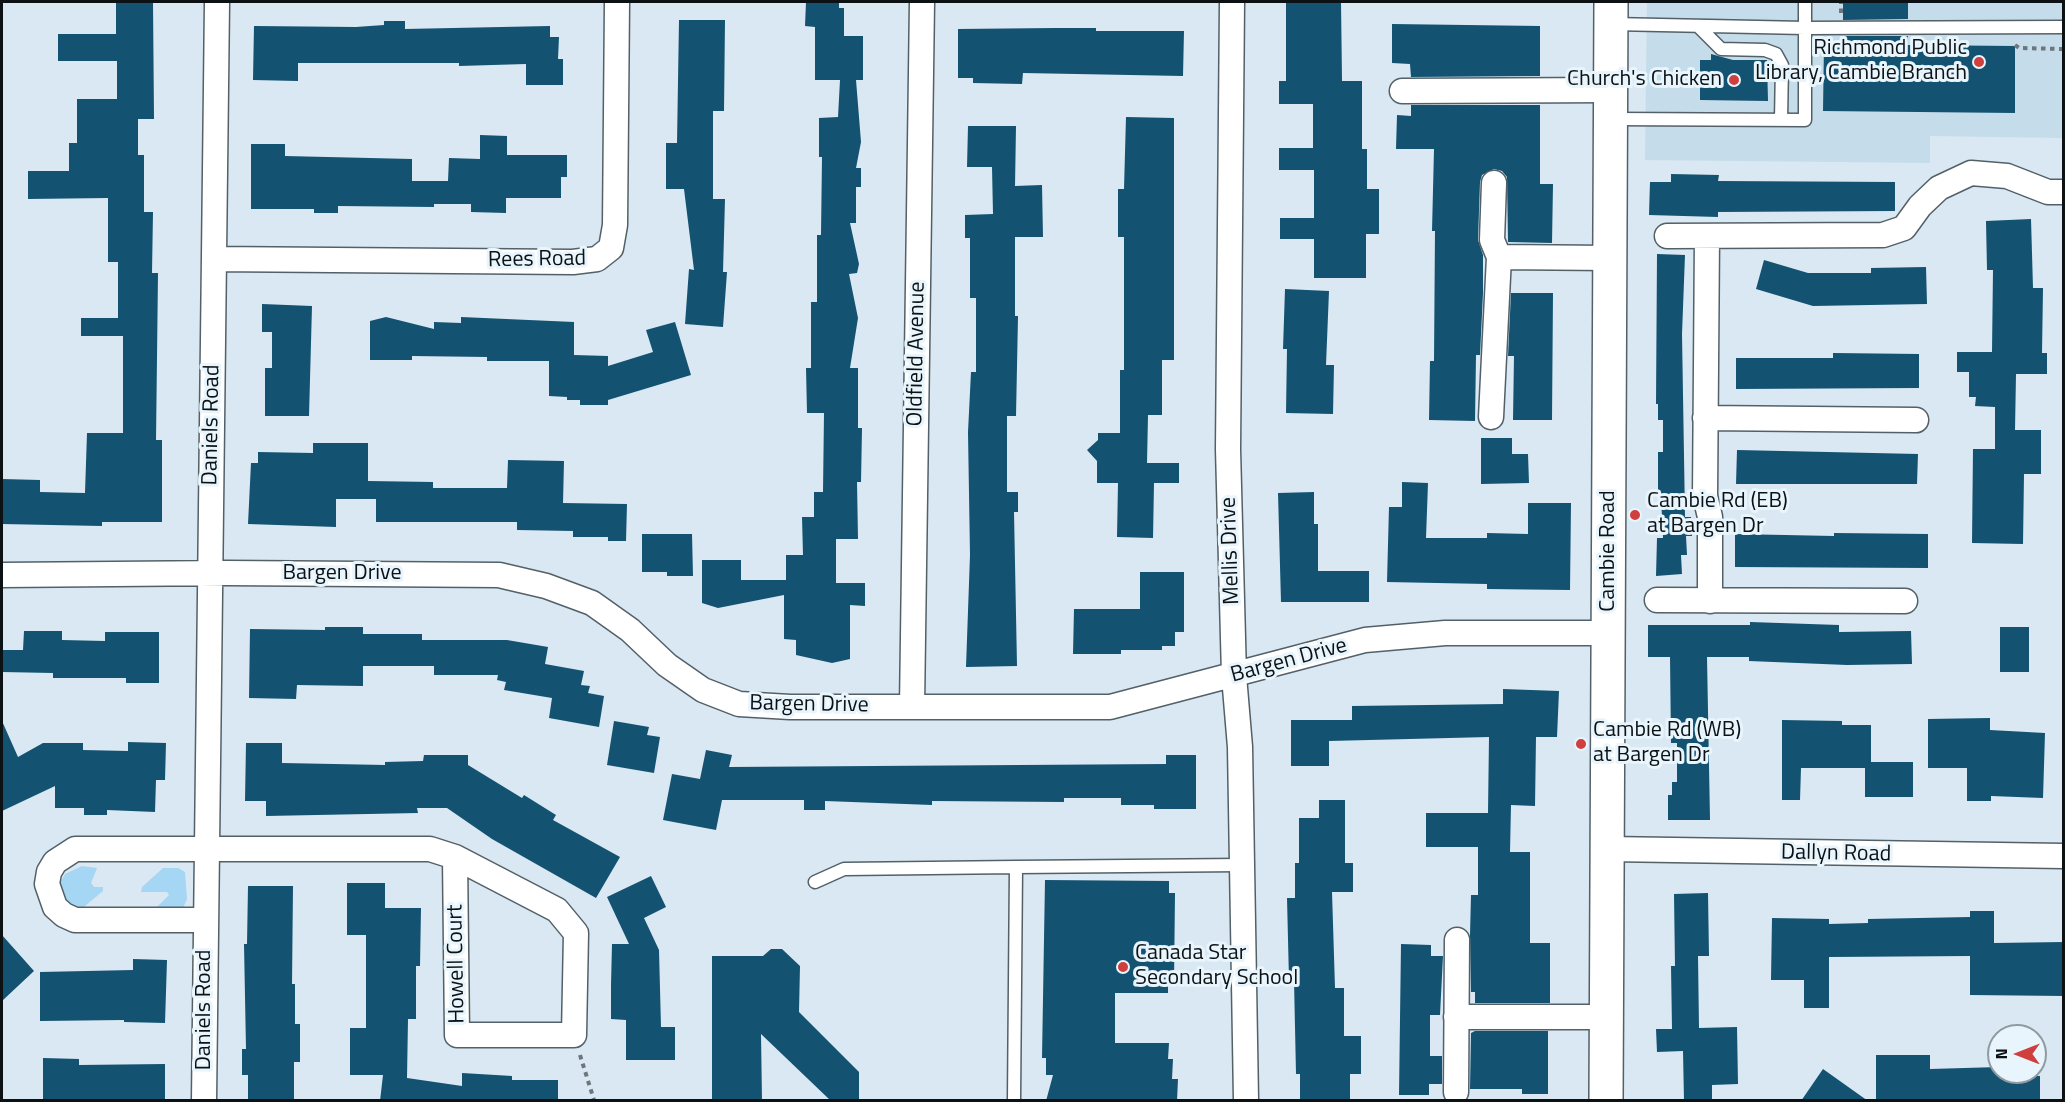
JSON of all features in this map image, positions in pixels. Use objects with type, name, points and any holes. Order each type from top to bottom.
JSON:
[{"type":"main road","name":"Cambie Road","points":[[1606,1101],[1611,13]]},
{"type":"street","name":"Daniels Road","points":[[204,1101],[205,848],[217,2]]},
{"type":"street","name":"Rees Road","points":[[214,259],[573,262],[597,259],[611,248],[615,225],[618,2]]},
{"type":"street","name":"Oldfield Avenue","points":[[912,707],[922,2]]},
{"type":"street","name":"Mellis Drive","points":[[1232,2],[1228,449],[1234,676],[1240,747],[1246,1101]]},
{"type":"street","points":[[1402,91],[1611,105]]},
{"type":"street","points":[[1667,236],[1883,235],[1904,228],[1920,206],[1939,188],[1971,173],[2007,176],[2048,192],[2064,192]]},
{"type":"street","points":[[1491,417],[1499,257],[1492,240],[1494,183]]},
{"type":"street","points":[[1707,236],[1705,496],[1710,517],[1710,601]]},
{"type":"street","points":[[1499,257],[1610,258]]},
{"type":"street","points":[[1705,418],[1916,420]]},
{"type":"street","name":"Bargen Drive","points":[[2,575],[210,573],[499,575],[546,586],[592,603],[630,630],[667,665],[703,690],[739,704],[790,708],[1110,707],[1365,640],[1407,635],[1608,633]]},
{"type":"street","points":[[1657,600],[1905,601]]},
{"type":"street","name":"Daniels Road","points":[[205,848],[75,849],[56,862],[47,884],[55,907],[64,915],[75,920],[205,920]]},
{"type":"street","points":[[205,848],[430,849],[455,857],[557,910],[576,933],[574,1035]]},
{"type":"street","name":"Dallyn Road","points":[[1608,849],[2064,856]]},
{"type":"street","name":"Howell Court","points":[[455,857],[457,1035],[574,1035]]},
{"type":"street","points":[[1456,940],[1456,1092]]},
{"type":"street","points":[[1456,1017],[1606,1017]]},
{"type":"lane","points":[[1611,105],[1781,120],[1805,120],[1806,2]]},
{"type":"lane","points":[[1611,13],[1698,26],[2064,27]]},
{"type":"lane","points":[[1698,26],[1721,49],[1765,50],[1776,54],[1782,65],[1781,120]]},
{"type":"lane","points":[[815,882],[844,869],[1242,865]]},
{"type":"lane","points":[[1014,1101],[1016,867]]},
{"type":"path","points":[[574,1035],[594,1101]]},
{"type":"shaded area","points":[[1647,2],[2063,2],[2063,138],[1930,136],[1930,163],[1645,160]]},
{"type":"shaded area","points":[[82,866],[97,868],[91,883],[94,887],[103,887],[103,891],[79,911],[75,911],[60,894],[60,883],[65,874]]},
{"type":"shaded area","points":[[163,868],[178,868],[185,872],[187,899],[183,908],[156,908],[169,895],[167,892],[141,892],[142,887]]},
{"type":"building","points":[[806,2],[839,2],[839,8],[844,8],[844,36],[863,36],[863,80],[856,80],[861,142],[856,168],[861,168],[861,187],[856,187],[856,223],[850,223],[859,264],[857,273],[849,274],[858,318],[850,368],[858,368],[858,428],[862,428],[861,482],[857,482],[858,539],[836,539],[836,583],[865,583],[865,606],[850,605],[850,659],[832,663],[796,655],[796,640],[784,639],[784,595],[718,608],[702,603],[702,560],[741,560],[741,580],[786,580],[786,555],[803,555],[802,517],[814,517],[814,492],[823,492],[824,413],[807,413],[806,368],[811,368],[811,302],[817,302],[817,235],[821,235],[822,157],[819,157],[819,118],[838,117],[840,80],[815,80],[815,27],[805,26]]},
{"type":"building","points":[[1286,2],[1341,2],[1342,81],[1362,81],[1362,149],[1367,149],[1367,189],[1379,189],[1379,234],[1366,234],[1366,278],[1314,278],[1314,239],[1280,239],[1280,218],[1314,218],[1314,170],[1279,170],[1279,148],[1313,148],[1313,104],[1279,104],[1279,81],[1286,81]]},
{"type":"building","points":[[1843,2],[1908,2],[1908,19],[1843,20]]},
{"type":"building","points":[[116,3],[153,3],[154,119],[138,119],[138,155],[144,155],[144,212],[153,212],[152,273],[158,273],[156,440],[162,440],[162,522],[102,522],[102,526],[2,524],[2,479],[40,480],[40,492],[85,493],[87,433],[123,433],[123,336],[81,336],[81,318],[118,318],[118,262],[108,262],[108,198],[28,199],[28,171],[69,171],[69,143],[77,143],[77,99],[117,99],[117,61],[58,61],[58,34],[116,34]]},
{"type":"building","points":[[679,20],[725,20],[724,111],[713,111],[713,199],[725,199],[723,272],[727,272],[723,327],[685,324],[689,269],[694,270],[684,189],[666,189],[666,143],[677,143]]},
{"type":"building","points":[[384,21],[405,21],[405,29],[550,26],[550,37],[559,37],[558,59],[563,59],[563,85],[526,85],[526,64],[459,66],[459,63],[298,63],[298,81],[253,80],[254,26],[356,27],[384,25]]},
{"type":"building","points":[[1392,24],[1540,26],[1540,76],[1411,77],[1410,64],[1392,63]]},
{"type":"building","points":[[1096,28],[1096,31],[1184,31],[1183,76],[1023,73],[1022,84],[973,83],[973,78],[958,78],[958,29]]},
{"type":"building","points":[[1842,36],[1908,36],[1907,45],[2015,46],[2015,113],[1823,111],[1824,44],[1842,45]]},
{"type":"building","name":"Church's Chicken","points":[[1711,54],[1733,60],[1767,60],[1768,101],[1700,100],[1700,60],[1711,60]]},
{"type":"building","points":[[1411,105],[1540,105],[1540,184],[1553,184],[1552,243],[1508,242],[1507,177],[1502,171],[1494,169],[1482,175],[1480,182],[1478,240],[1483,255],[1483,293],[1480,355],[1476,355],[1475,421],[1429,420],[1430,361],[1434,361],[1435,231],[1432,231],[1434,149],[1396,149],[1397,115],[1411,116]]},
{"type":"building","points":[[1126,117],[1174,118],[1174,360],[1162,360],[1162,415],[1148,415],[1147,463],[1179,463],[1179,483],[1154,483],[1153,538],[1117,537],[1118,483],[1097,483],[1097,461],[1087,450],[1098,440],[1098,433],[1120,433],[1120,370],[1124,370],[1124,237],[1118,237],[1118,189],[1124,189]]},
{"type":"building","points":[[968,126],[1016,126],[1015,186],[1042,185],[1043,237],[1015,237],[1015,316],[1018,316],[1016,416],[1007,416],[1007,492],[1018,492],[1018,512],[1014,512],[1017,666],[966,667],[970,555],[968,432],[971,372],[976,372],[976,298],[970,298],[970,238],[965,238],[965,215],[993,214],[992,167],[967,167]]},
{"type":"building","points":[[480,135],[507,136],[507,155],[567,155],[567,177],[561,177],[561,198],[506,198],[506,213],[471,212],[471,204],[434,204],[434,207],[338,206],[338,213],[314,213],[314,209],[251,209],[251,144],[285,144],[285,156],[412,159],[412,181],[448,181],[449,158],[480,159]]},
{"type":"building","points":[[1671,174],[1719,175],[1718,181],[1895,182],[1895,211],[1718,212],[1718,217],[1649,215],[1650,182],[1671,182]]},
{"type":"building","points":[[2031,219],[2033,288],[2043,288],[2042,353],[2047,353],[2047,374],[2016,374],[2015,430],[2041,430],[2041,474],[2024,474],[2023,544],[1972,543],[1973,449],[1995,449],[1995,407],[1975,406],[1976,397],[1969,397],[1969,372],[1957,372],[1957,352],[1992,352],[1993,270],[1987,270],[1986,221]]},
{"type":"building","points":[[1657,254],[1685,255],[1682,334],[1685,517],[1691,517],[1692,536],[1686,536],[1687,555],[1681,555],[1682,574],[1656,576],[1657,538],[1663,538],[1661,496],[1658,496],[1658,452],[1663,452],[1663,420],[1658,420],[1658,404],[1656,404]]},
{"type":"building","points":[[1764,260],[1808,273],[1871,273],[1871,268],[1926,267],[1927,304],[1813,306],[1756,289]]},
{"type":"building","points":[[1285,289],[1329,291],[1326,365],[1334,365],[1333,414],[1286,413],[1287,349],[1283,349]]},
{"type":"building","points":[[1511,293],[1553,293],[1552,420],[1513,420],[1514,356],[1508,356]]},
{"type":"building","points":[[262,304],[312,306],[309,416],[265,416],[265,368],[272,368],[272,332],[262,332]]},
{"type":"building","points":[[386,317],[434,329],[434,322],[461,323],[461,317],[574,322],[574,355],[608,356],[608,366],[653,352],[646,330],[675,322],[691,375],[608,400],[608,405],[580,405],[580,400],[549,396],[549,361],[487,361],[487,357],[412,356],[412,360],[370,360],[370,321]]},
{"type":"building","points":[[1833,353],[1919,354],[1919,388],[1736,389],[1736,358],[1833,358]]},
{"type":"building","points":[[1481,438],[1512,438],[1512,454],[1528,454],[1529,483],[1481,484]]},
{"type":"building","points":[[313,443],[368,443],[368,481],[433,482],[433,488],[507,488],[508,460],[564,461],[563,503],[627,504],[626,541],[608,541],[608,537],[573,537],[573,531],[517,530],[517,522],[376,522],[376,499],[336,499],[336,527],[248,524],[251,463],[258,463],[258,452],[313,453]]},
{"type":"building","points":[[1737,450],[1918,454],[1917,484],[1736,484]]},
{"type":"building","points":[[1402,482],[1428,483],[1426,538],[1487,538],[1487,533],[1528,534],[1528,503],[1571,503],[1570,590],[1487,589],[1487,584],[1387,582],[1389,507],[1402,507]]},
{"type":"building","points":[[1314,492],[1314,524],[1318,524],[1318,571],[1369,571],[1369,602],[1281,602],[1278,493]]},
{"type":"building","points":[[1834,533],[1928,534],[1928,568],[1735,567],[1735,534],[1834,536]]},
{"type":"building","points":[[642,534],[692,534],[693,576],[667,576],[667,572],[642,572]]},
{"type":"building","points":[[1140,572],[1184,572],[1184,632],[1175,632],[1175,646],[1162,646],[1162,650],[1121,650],[1121,654],[1073,654],[1074,609],[1140,609]]},
{"type":"building","points":[[1750,622],[1839,625],[1839,632],[1911,631],[1912,664],[1847,665],[1749,661],[1749,657],[1707,657],[1710,820],[1668,820],[1668,795],[1672,795],[1672,782],[1677,782],[1677,743],[1671,743],[1670,657],[1648,657],[1648,625],[1750,625]]},
{"type":"building","points":[[325,627],[363,627],[363,634],[422,634],[422,640],[507,640],[548,647],[545,664],[584,671],[581,685],[590,686],[588,693],[604,696],[599,727],[549,718],[552,698],[504,690],[506,682],[497,680],[498,675],[434,675],[434,666],[363,666],[363,686],[297,685],[296,699],[249,698],[250,629],[325,630]]},
{"type":"building","points":[[2000,627],[2029,627],[2029,672],[2000,672]]},
{"type":"building","points":[[24,631],[62,631],[62,640],[105,641],[105,632],[159,632],[159,683],[126,683],[126,678],[53,678],[53,673],[2,672],[2,650],[23,650]]},
{"type":"building","points":[[1503,689],[1559,691],[1557,737],[1536,737],[1535,806],[1511,805],[1510,852],[1530,852],[1530,943],[1550,943],[1550,1003],[1475,1003],[1475,992],[1471,992],[1470,935],[1471,895],[1478,895],[1478,847],[1426,847],[1426,813],[1488,813],[1489,737],[1329,741],[1329,766],[1291,766],[1291,720],[1352,720],[1352,706],[1503,704]]},
{"type":"building","points":[[1990,718],[1990,730],[2045,733],[2043,798],[1991,796],[1991,801],[1967,801],[1967,768],[1928,768],[1928,719]]},
{"type":"building","points":[[1782,720],[1842,721],[1842,725],[1871,725],[1871,762],[1913,762],[1913,797],[1865,797],[1865,768],[1801,768],[1800,800],[1782,800]]},
{"type":"building","points":[[2,721],[18,757],[43,743],[83,743],[83,750],[128,751],[128,742],[166,743],[165,780],[156,780],[155,812],[107,810],[107,815],[84,815],[84,808],[55,808],[55,786],[2,811]]},
{"type":"building","points":[[614,721],[649,727],[647,735],[660,737],[654,773],[607,765]]},
{"type":"building","points":[[246,743],[282,743],[282,763],[385,765],[385,762],[423,761],[424,755],[468,755],[468,765],[522,798],[524,795],[556,815],[553,820],[620,857],[596,898],[492,839],[447,808],[417,808],[418,813],[266,816],[266,801],[245,801]]},
{"type":"building","points":[[706,750],[732,755],[729,767],[1166,764],[1166,755],[1196,755],[1196,809],[1154,809],[1154,805],[1121,805],[1121,798],[1064,798],[1064,802],[932,801],[932,805],[825,801],[825,810],[804,810],[804,800],[722,800],[716,830],[663,820],[672,774],[700,779]]},
{"type":"building","points":[[1319,800],[1345,800],[1345,863],[1353,863],[1353,892],[1332,892],[1335,988],[1344,988],[1344,1036],[1361,1036],[1361,1074],[1350,1074],[1350,1101],[1300,1101],[1300,1074],[1296,1074],[1294,980],[1289,980],[1287,898],[1295,898],[1295,863],[1299,863],[1299,818],[1319,818]]},
{"type":"building","points":[[651,876],[666,907],[644,918],[659,950],[661,1027],[675,1027],[675,1060],[626,1060],[626,1020],[611,1019],[612,944],[629,944],[607,897]]},
{"type":"building","points":[[1045,880],[1169,881],[1169,893],[1175,893],[1174,983],[1168,983],[1168,993],[1115,993],[1115,1043],[1169,1043],[1168,1059],[1173,1059],[1172,1079],[1178,1079],[1177,1101],[1046,1101],[1053,1075],[1046,1075],[1046,1058],[1042,1058]]},
{"type":"building","points":[[347,883],[385,883],[385,908],[421,908],[420,966],[416,966],[416,1019],[408,1019],[407,1078],[462,1086],[462,1073],[512,1076],[512,1080],[558,1080],[558,1101],[380,1101],[383,1075],[350,1075],[350,1028],[366,1028],[366,935],[347,935]]},
{"type":"building","points":[[248,886],[293,886],[292,984],[295,984],[295,1024],[300,1024],[300,1062],[294,1062],[294,1101],[248,1101],[248,1075],[242,1075],[242,1049],[246,1049],[244,944],[247,944]]},
{"type":"building","points":[[1708,893],[1709,956],[1698,956],[1699,1028],[1737,1027],[1738,1084],[1712,1085],[1712,1101],[1684,1101],[1683,1051],[1657,1052],[1656,1029],[1672,1029],[1671,966],[1675,966],[1674,894]]},
{"type":"building","points":[[1970,911],[1994,911],[1994,943],[2064,942],[2064,996],[1970,995],[1970,956],[1829,957],[1829,1008],[1804,1008],[1804,980],[1771,980],[1772,918],[1829,919],[1829,924],[1868,923],[1868,919],[1970,917]]},
{"type":"building","points":[[2,935],[34,971],[2,1001]]},
{"type":"building","points":[[1401,944],[1431,945],[1431,956],[1443,956],[1440,1015],[1430,1015],[1430,1056],[1442,1056],[1442,1084],[1429,1084],[1429,1095],[1399,1095]]},
{"type":"building","points":[[771,949],[782,949],[800,966],[799,1012],[859,1072],[859,1101],[831,1101],[761,1034],[762,1101],[712,1101],[712,956],[763,956]]},
{"type":"building","points":[[133,959],[167,960],[165,1023],[124,1022],[124,1020],[40,1021],[40,972],[133,970]]},
{"type":"building","points":[[1475,1031],[1548,1031],[1548,1094],[1522,1094],[1522,1089],[1470,1089],[1471,1033]]},
{"type":"building","points":[[1876,1055],[1930,1055],[1930,1069],[1987,1067],[1987,1084],[2040,1084],[2040,1101],[1876,1100]]},
{"type":"building","points":[[43,1058],[79,1059],[79,1065],[165,1064],[165,1101],[43,1101]]},
{"type":"building","points":[[1823,1069],[1868,1101],[1801,1101]]},
{"type":"place","name":"Richmond Public Library, Cambie Branch","points":[[1979,62]]},
{"type":"place","name":"Church's Chicken","points":[[1734,80]]},
{"type":"place","name":"Cambie Rd (EB) at Bargen Dr","points":[[1635,515]]},
{"type":"place","name":"Cambie Rd (WB) at Bargen Dr","points":[[1581,744]]},
{"type":"place","name":"Canada Star Secondary School","points":[[1123,967]]}]
